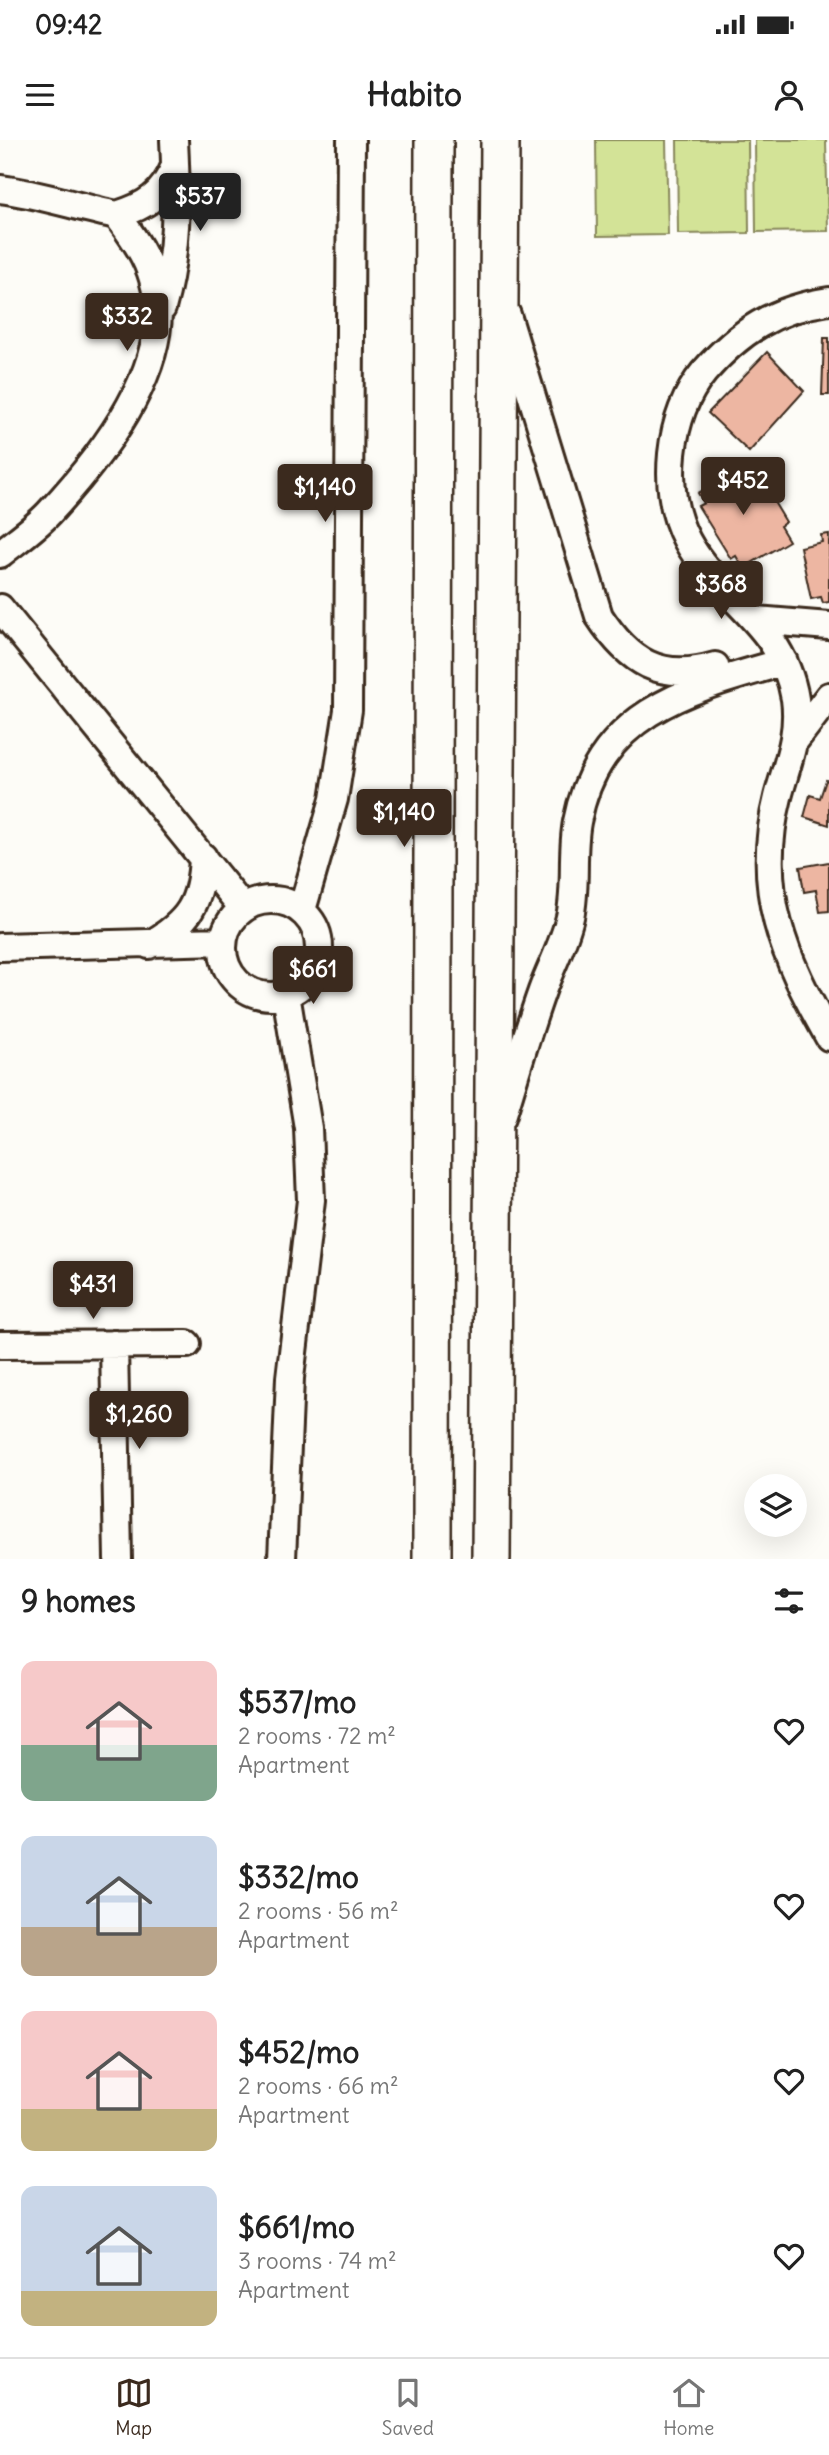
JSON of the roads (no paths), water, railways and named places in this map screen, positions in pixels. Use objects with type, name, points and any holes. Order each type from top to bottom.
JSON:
[{"type":"main road","points":[[432,1559],[434,140]]},
{"type":"main road","points":[[491,1559],[500,140]]},
{"type":"street","points":[[302,910],[334,799],[348,710],[351,140]]},
{"type":"street","points":[[0,189],[29,192],[117,215],[155,198],[168,184],[174,153]]},
{"type":"street","points":[[0,554],[47,515],[98,455],[128,409],[149,363],[176,242],[174,153]]},
{"type":"street","points":[[117,215],[145,257],[154,281],[158,319]]},
{"type":"street","points":[[500,293],[599,616],[622,646],[674,685]]},
{"type":"street","points":[[829,300],[808,304],[761,322],[738,337],[698,380],[680,415],[673,438],[672,505],[685,538],[703,569],[729,597],[756,620],[780,655],[795,700],[796,739],[778,798],[769,852],[769,883],[776,919],[792,968],[829,1037]]},
{"type":"street","points":[[0,608],[243,908]]},
{"type":"street","points":[[756,620],[829,626]]},
{"type":"street","points":[[495,1139],[534,1014],[570,917],[576,826],[583,795],[596,767],[614,741],[674,685],[696,672],[780,655]]},
{"type":"street","points":[[796,739],[829,696]]},
{"type":"street","points":[[148,945],[173,931],[191,911],[202,884],[203,857]]},
{"type":"street","points":[[262,900],[283,901],[302,910],[315,926],[320,946],[317,967],[304,984],[286,994],[267,997],[248,991],[233,978],[224,961],[223,941],[229,923],[243,908],[262,900]]},
{"type":"street","points":[[0,947],[223,941]]},
{"type":"street","points":[[282,1559],[290,1378],[311,1200],[308,1129],[286,994]]},
{"type":"street","points":[[114,1344],[118,1559]]},
{"type":"street","points":[[0,1345],[187,1344]]}]
